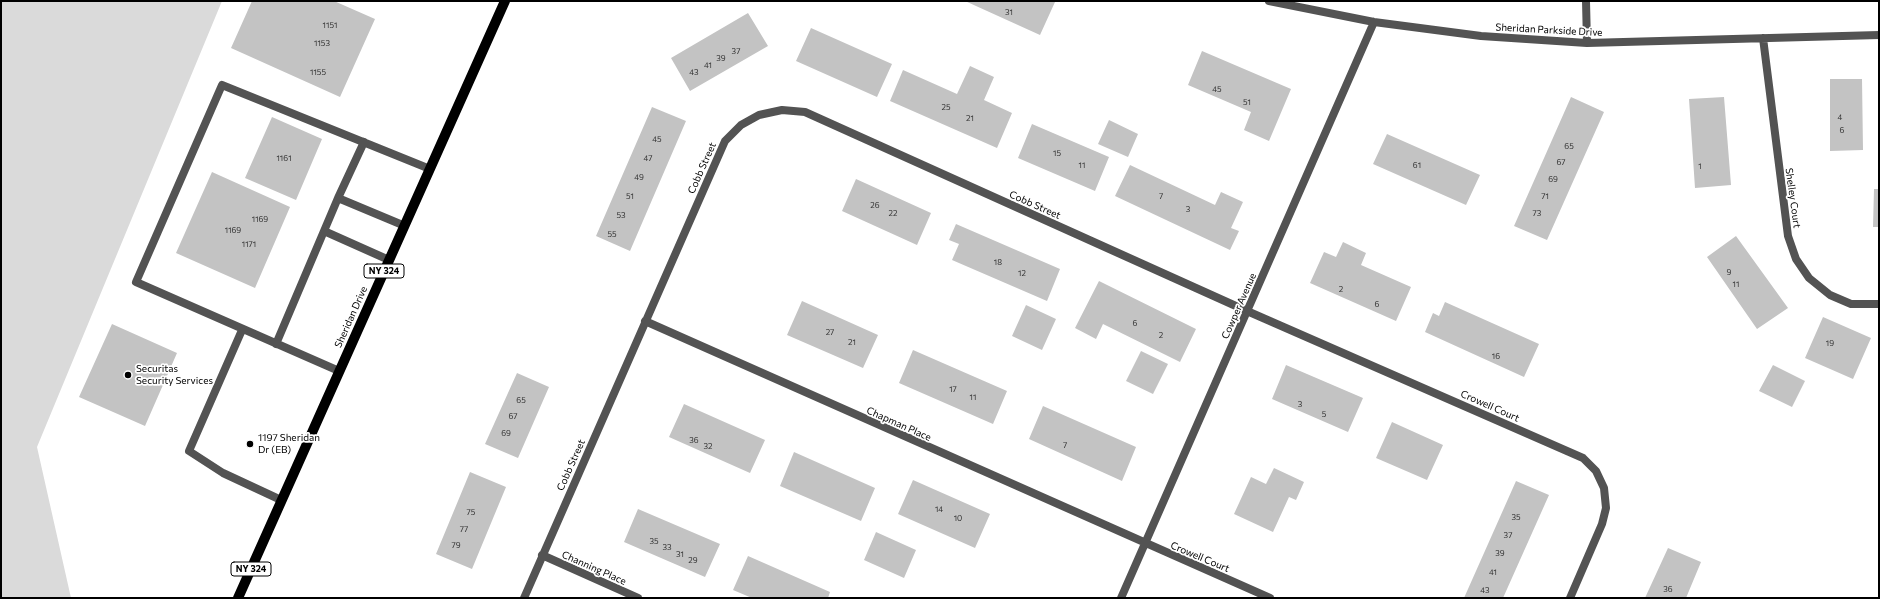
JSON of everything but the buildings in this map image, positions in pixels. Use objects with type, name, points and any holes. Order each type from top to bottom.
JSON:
[{"type":"main road","name":"Sheridan Drive","points":[[238,598],[505,1]]},
{"type":"street","name":"Sheridan Parkside Drive","points":[[1270,1],[1374,22],[1481,36],[1587,44],[1879,35]]},
{"type":"street","points":[[1586,1],[1587,44]]},
{"type":"street","name":"Cowper Avenue","points":[[1122,598],[1374,22]]},
{"type":"street","name":"Shelley Court","points":[[1763,38],[1788,236],[1796,259],[1809,278],[1830,295],[1851,304],[1879,304]]},
{"type":"street","points":[[339,371],[242,330],[136,282],[222,86],[430,169]]},
{"type":"street","name":"Cobb Street","points":[[524,598],[725,142],[741,125],[759,115],[782,110],[805,112],[1247,311]]},
{"type":"street","points":[[276,344],[338,198],[364,142]]},
{"type":"street","points":[[338,198],[404,226]]},
{"type":"street","points":[[324,231],[389,260]]},
{"type":"street","name":"Crowell Court","points":[[1247,311],[1583,458],[1596,471],[1604,488],[1606,508],[1602,524],[1570,598]]},
{"type":"street","name":"Chapman Place","points":[[645,322],[1145,544]]},
{"type":"street","points":[[242,330],[189,451],[223,472],[281,500]]},
{"type":"street","name":"Crowell Court","points":[[1145,544],[1270,598]]},
{"type":"street","name":"Channing Place","points":[[542,556],[638,598]]},
{"type":"shaded area","points":[[1,1],[222,1],[37,447],[71,598],[1,598]]},
{"type":"place","name":"Securitas Security Services","points":[[128,375]]},
{"type":"place","name":"1197 Sheridan Dr (EB)","points":[[250,444]]}]
